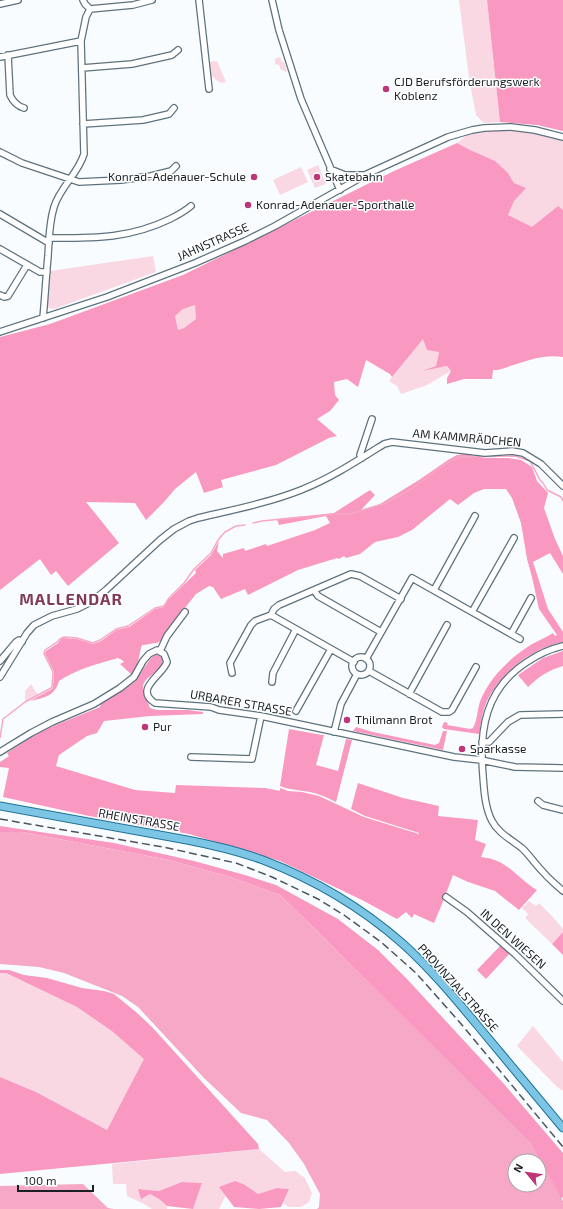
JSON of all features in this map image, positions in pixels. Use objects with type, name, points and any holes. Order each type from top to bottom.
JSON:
[{"type":"main road","name":"RHEINSTRASSE","points":[[0,806],[187,840],[233,851],[272,864]]},
{"type":"main road","name":"PROVINZIALSTRASSE","points":[[272,864],[338,897],[367,916],[401,942],[428,967],[563,1128]]},
{"type":"street","points":[[0,4],[18,0]]},
{"type":"street","points":[[83,0],[90,9]]},
{"type":"street","points":[[90,9],[133,4],[152,0]]},
{"type":"street","points":[[199,0],[209,89]]},
{"type":"street","points":[[272,0],[279,30],[301,99],[340,190]]},
{"type":"street","points":[[43,318],[51,218],[54,207],[62,190],[82,161],[84,154],[81,41],[86,17],[90,9]]},
{"type":"street","points":[[0,57],[81,41]]},
{"type":"street","points":[[82,68],[132,64],[172,55],[178,50]]},
{"type":"street","points":[[8,55],[10,95],[16,104],[24,108]]},
{"type":"street","points":[[83,124],[143,120],[169,114],[174,108]]},
{"type":"street","name":"JAHNSTRASSE","points":[[0,332],[107,297],[195,263],[275,226],[367,174],[448,137],[484,128],[510,127],[535,130],[563,137]]},
{"type":"street","points":[[0,152],[22,163],[83,182],[152,176],[171,171],[176,166]]},
{"type":"street","points":[[330,168],[345,175],[367,174]]},
{"type":"street","points":[[0,214],[49,240],[124,235],[165,221],[185,211],[191,206]]},
{"type":"street","points":[[0,249],[40,272],[47,272]]},
{"type":"street","points":[[0,295],[4,297],[8,296],[27,265]]},
{"type":"street","points":[[362,458],[360,455],[372,418]]},
{"type":"street","name":"AM KAMMRÄDCHEN","points":[[0,677],[34,625],[52,616],[77,609],[90,602],[106,590],[174,529],[198,518],[278,498],[300,490],[335,474],[384,444],[392,442],[485,453],[516,452],[535,460],[563,486]]},
{"type":"street","points":[[434,590],[475,516]]},
{"type":"street","points":[[472,612],[514,538]]},
{"type":"street","points":[[232,673],[230,663],[250,625],[255,621],[271,615],[274,609],[279,605],[351,574],[360,576],[401,599]]},
{"type":"street","points":[[366,659],[412,578],[520,639]]},
{"type":"street","points":[[314,590],[315,594],[318,596],[381,632]]},
{"type":"street","points":[[511,634],[531,598]]},
{"type":"street","points":[[0,752],[31,733],[52,722],[94,704],[120,688],[134,677],[143,661],[149,654],[155,651],[160,651],[167,636],[185,612]]},
{"type":"street","points":[[271,615],[354,662]]},
{"type":"street","points":[[409,694],[447,625]]},
{"type":"street","points":[[272,682],[273,673],[296,629]]},
{"type":"street","points":[[0,661],[16,642],[19,640],[22,642]]},
{"type":"street","points":[[563,646],[550,649],[532,658],[505,680],[495,695],[488,710],[484,724],[482,742],[482,760],[487,808],[493,823],[563,890]]},
{"type":"street","points":[[296,711],[331,649]]},
{"type":"street","name":"URBARER STRASSE","points":[[160,651],[164,654],[167,662],[164,669],[152,681],[148,688],[148,694],[153,701],[160,704],[212,707],[219,710],[261,716],[454,757],[482,760],[515,767],[563,768]]},
{"type":"street","points":[[361,657],[366,659],[370,666],[369,671],[362,676],[354,672],[352,667],[355,660],[361,657]]},
{"type":"street","points":[[369,671],[442,712],[449,712],[452,710],[476,667]]},
{"type":"street","points":[[334,732],[341,704],[357,674]]},
{"type":"street","points":[[482,742],[489,742],[508,722],[520,716],[563,714]]},
{"type":"street","points":[[191,756],[252,759],[261,716]]},
{"type":"street","points":[[538,801],[543,805],[563,810]]},
{"type":"street","name":"IN DEN WIESEN","points":[[446,897],[467,912],[515,954],[563,1001]]},
{"type":"shaded area","points":[[459,0],[487,0],[500,122],[484,123],[476,115],[469,78]]},
{"type":"shaded area","points":[[487,0],[563,0],[563,131],[537,125],[500,122]]},
{"type":"shaded area","points":[[279,57],[282,62],[284,62],[286,72],[280,69],[280,66],[277,64],[275,65],[275,59]]},
{"type":"shaded area","points":[[217,61],[226,82],[221,83],[210,75],[208,62]]},
{"type":"shaded area","points":[[493,130],[537,134],[563,141],[563,210],[558,206],[532,228],[508,215],[514,201],[525,188],[514,183],[508,173],[457,143],[467,135]]},
{"type":"shaded area","points":[[457,143],[495,161],[508,173],[514,183],[526,188],[514,201],[508,215],[532,227],[558,206],[563,210],[563,357],[547,356],[498,370],[493,370],[492,379],[464,379],[447,384],[447,378],[451,371],[447,366],[422,371],[436,366],[439,352],[427,350],[423,339],[392,377],[390,374],[366,360],[358,387],[347,379],[334,382],[335,395],[339,400],[330,411],[317,419],[337,436],[329,438],[276,465],[221,480],[223,487],[204,493],[196,472],[175,489],[146,520],[135,503],[86,502],[119,543],[68,586],[56,571],[51,575],[40,559],[0,590],[0,337],[50,324],[183,275],[394,171]],"holes":[[[195,305],[196,319],[184,328],[178,330],[175,316],[183,309]]]},
{"type":"shaded area","name":"Skatebahn","points":[[318,165],[326,184],[315,188],[307,170]]},
{"type":"shaded area","points":[[301,167],[308,182],[280,195],[273,180]]},
{"type":"shaded area","points":[[153,256],[156,272],[54,309],[49,308],[47,304],[50,271]]},
{"type":"shaded area","points":[[195,305],[196,319],[184,328],[178,330],[175,316],[183,309]]},
{"type":"shaded area","points":[[423,338],[439,352],[436,366],[426,370],[447,366],[451,371],[427,385],[401,394],[397,386],[389,381]]},
{"type":"shaded area","points":[[465,454],[485,458],[508,458],[521,460],[532,467],[537,481],[548,493],[544,508],[563,556],[563,574],[550,553],[533,562],[548,609],[563,632],[563,642],[551,645],[529,656],[518,663],[500,681],[485,705],[479,734],[444,729],[442,727],[444,722],[448,723],[447,725],[470,729],[473,728],[481,699],[489,684],[500,670],[529,646],[553,633],[555,636],[557,635],[539,609],[527,559],[521,523],[512,498],[506,489],[484,489],[474,493],[458,505],[450,499],[412,530],[398,537],[375,542],[360,554],[346,558],[344,556],[339,559],[337,558],[298,570],[248,595],[245,589],[221,599],[213,587],[209,586],[196,594],[163,636],[162,640],[157,643],[142,645],[138,664],[132,675],[120,664],[124,662],[118,658],[87,667],[73,673],[59,681],[55,690],[48,696],[30,701],[53,687],[54,672],[45,654],[46,651],[63,638],[77,639],[93,644],[101,641],[116,630],[129,627],[155,609],[164,607],[169,599],[196,573],[195,570],[211,555],[219,541],[217,551],[223,558],[223,554],[244,548],[245,551],[266,544],[267,546],[315,530],[330,523],[326,516],[279,525],[277,519],[334,513],[370,490],[375,495],[361,510],[380,504],[448,460],[457,455]]},
{"type":"shaded area","points":[[563,651],[563,666],[544,674],[528,687],[518,675],[543,658]]},
{"type":"shaded area","points":[[155,655],[162,658],[161,667],[147,679],[143,686],[144,695],[150,708],[157,710],[188,710],[203,712],[203,714],[150,716],[104,721],[97,733],[87,736],[59,755],[56,766],[135,790],[175,793],[176,785],[265,788],[280,791],[280,788],[288,791],[302,792],[319,796],[364,817],[419,834],[365,816],[351,809],[358,783],[403,798],[439,806],[438,816],[478,820],[475,840],[486,844],[481,857],[491,859],[505,865],[537,890],[519,910],[495,891],[468,882],[453,875],[434,923],[414,914],[412,918],[406,912],[397,919],[362,900],[280,861],[189,834],[89,816],[3,797],[9,768],[0,767],[0,762],[9,756],[7,753],[46,729],[100,707],[101,703],[134,682],[151,658]]},
{"type":"shaded area","points":[[31,684],[38,695],[25,702],[25,691]]},
{"type":"shaded area","points":[[356,727],[435,745],[439,743],[443,731],[447,731],[443,750],[353,731]]},
{"type":"shaded area","points":[[289,729],[324,735],[316,765],[338,771],[346,739],[352,740],[336,802],[316,794],[280,786]]},
{"type":"shaded area","points":[[0,826],[114,843],[194,861],[276,885],[338,919],[378,950],[407,979],[504,1084],[563,1153],[563,1197],[561,1199],[547,1174],[547,1153],[536,1153],[530,1143],[280,895],[230,877],[169,860],[22,832],[0,832]]},
{"type":"shaded area","points":[[0,832],[22,832],[169,860],[230,877],[280,895],[531,1143],[537,1153],[507,1153],[507,1193],[547,1193],[547,1172],[563,1201],[563,1209],[317,1209],[319,1207],[320,1194],[304,1164],[289,1143],[267,1120],[241,1113],[204,1078],[138,1007],[122,996],[64,973],[39,967],[0,964]]},
{"type":"shaded area","points":[[529,901],[536,906],[539,903],[563,929],[563,932],[552,944],[525,918],[528,914],[522,908]]},
{"type":"shaded area","points":[[563,932],[563,955],[552,944]]},
{"type":"shaded area","points":[[501,945],[510,953],[486,979],[477,970]]},
{"type":"shaded area","points":[[0,970],[9,970],[24,975],[47,978],[82,988],[114,994],[152,1027],[258,1144],[259,1149],[0,1174],[0,1077],[36,1092],[107,1130],[144,1059],[113,1032],[77,1007],[6,973],[0,973]]},
{"type":"shaded area","points":[[0,973],[6,973],[77,1007],[113,1032],[145,1059],[107,1130],[36,1092],[0,1077]]},
{"type":"shaded area","points":[[533,1026],[563,1062],[563,1091],[557,1087],[517,1046]]},
{"type":"shaded area","points":[[259,1149],[285,1172],[295,1171],[305,1178],[312,1193],[309,1202],[301,1207],[289,1207],[283,1203],[289,1189],[277,1188],[258,1194],[245,1185],[220,1187],[226,1195],[219,1209],[193,1209],[202,1183],[182,1182],[159,1191],[139,1189],[141,1198],[150,1194],[167,1206],[167,1209],[152,1209],[127,1196],[126,1184],[113,1184],[112,1164]]},
{"type":"shaded area","points":[[235,1181],[245,1185],[258,1194],[277,1188],[289,1189],[281,1207],[259,1209],[234,1207],[219,1187]]},
{"type":"shaded area","points":[[182,1182],[202,1183],[193,1209],[167,1206],[150,1194],[141,1199],[138,1189],[159,1191]]},
{"type":"shaded area","points":[[83,1184],[108,1208],[114,1209],[0,1209],[0,1186]]},
{"type":"waterway","points":[[253,523],[302,517],[309,518],[333,514],[350,514],[386,503],[411,489],[445,464],[459,457],[515,456],[530,461],[547,490],[561,497],[563,501]]},
{"type":"waterway","points":[[0,738],[3,719],[25,702],[52,687],[53,672],[44,654],[45,650],[64,637],[77,638],[93,643],[116,629],[128,626],[155,608],[164,606],[194,569],[211,553],[218,540],[225,532],[236,526],[245,525]]},
{"type":"railway","points":[[0,819],[163,847],[236,863],[272,877],[318,899],[344,915],[381,942],[416,973],[462,1025],[563,1147]]},
{"type":"place","name":"CJD Berufsförderungswerk Koblenz","points":[[386,89]]},
{"type":"place","name":"Konrad-Adenauer-Schule","points":[[254,177]]},
{"type":"place","name":"Skatebahn","points":[[317,177]]},
{"type":"place","name":"Konrad-Adenauer-Sporthalle","points":[[248,205]]},
{"type":"place","name":"Thilmann Brot","points":[[347,720]]},
{"type":"place","name":"Pur","points":[[145,727]]},
{"type":"place","name":"Sparkasse","points":[[462,749]]},
{"type":"district","name":"MALLENDAR","points":[[71,599]]}]
